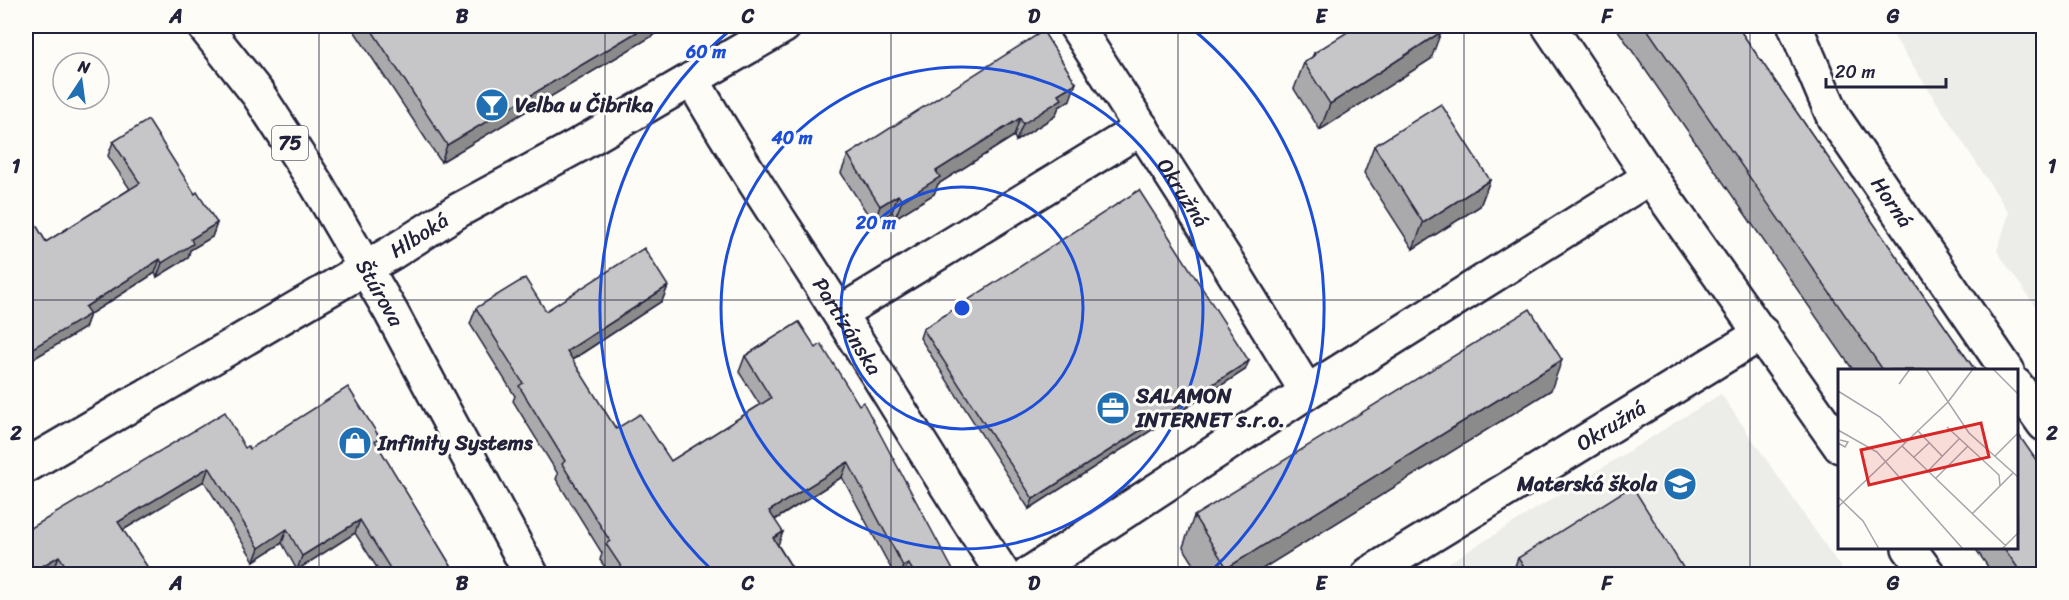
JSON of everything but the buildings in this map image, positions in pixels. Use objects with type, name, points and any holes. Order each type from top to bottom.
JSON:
[{"type":"street","name":"Štúrova","points":[[204,26],[258,94],[317,185],[391,312],[531,574]]},
{"type":"street","name":"Hlboká","points":[[26,466],[365,268],[459,210],[577,146],[692,79],[741,36],[784,26]]},
{"type":"street","name":"Okružná","points":[[1076,26],[1229,265],[1307,392]]},
{"type":"street","points":[[1549,26],[1650,177],[1838,445]]},
{"type":"street","name":"Horná","points":[[1795,26],[1834,118],[2006,369]]},
{"type":"street","name":"Partizánska","points":[[692,79],[1003,574]]},
{"type":"street","points":[[840,314],[1142,128]]},
{"type":"street","points":[[1029,574],[1307,392],[1650,177]]},
{"type":"street","name":"Okružná","points":[[1369,574],[1761,333]]},
{"type":"street","points":[[2018,388],[2043,424]]},
{"type":"street","points":[[1910,549],[1928,574]]},
{"type":"shaded area","points":[[1887,26],[2043,26],[2043,318],[1997,251],[2009,213]]},
{"type":"shaded area","name":"Materská škola","points":[[1721,394],[1845,574],[1431,574]]},
{"type":"place","name":"Velba u Čibrika","points":[[492,105]]},
{"type":"place","name":"SALAMON INTERNET s.r.o.","points":[[1113,408]]},
{"type":"place","name":"Infinity Systems","points":[[355,443]]},
{"type":"place","name":"Materská škola","points":[[1680,484]]}]
